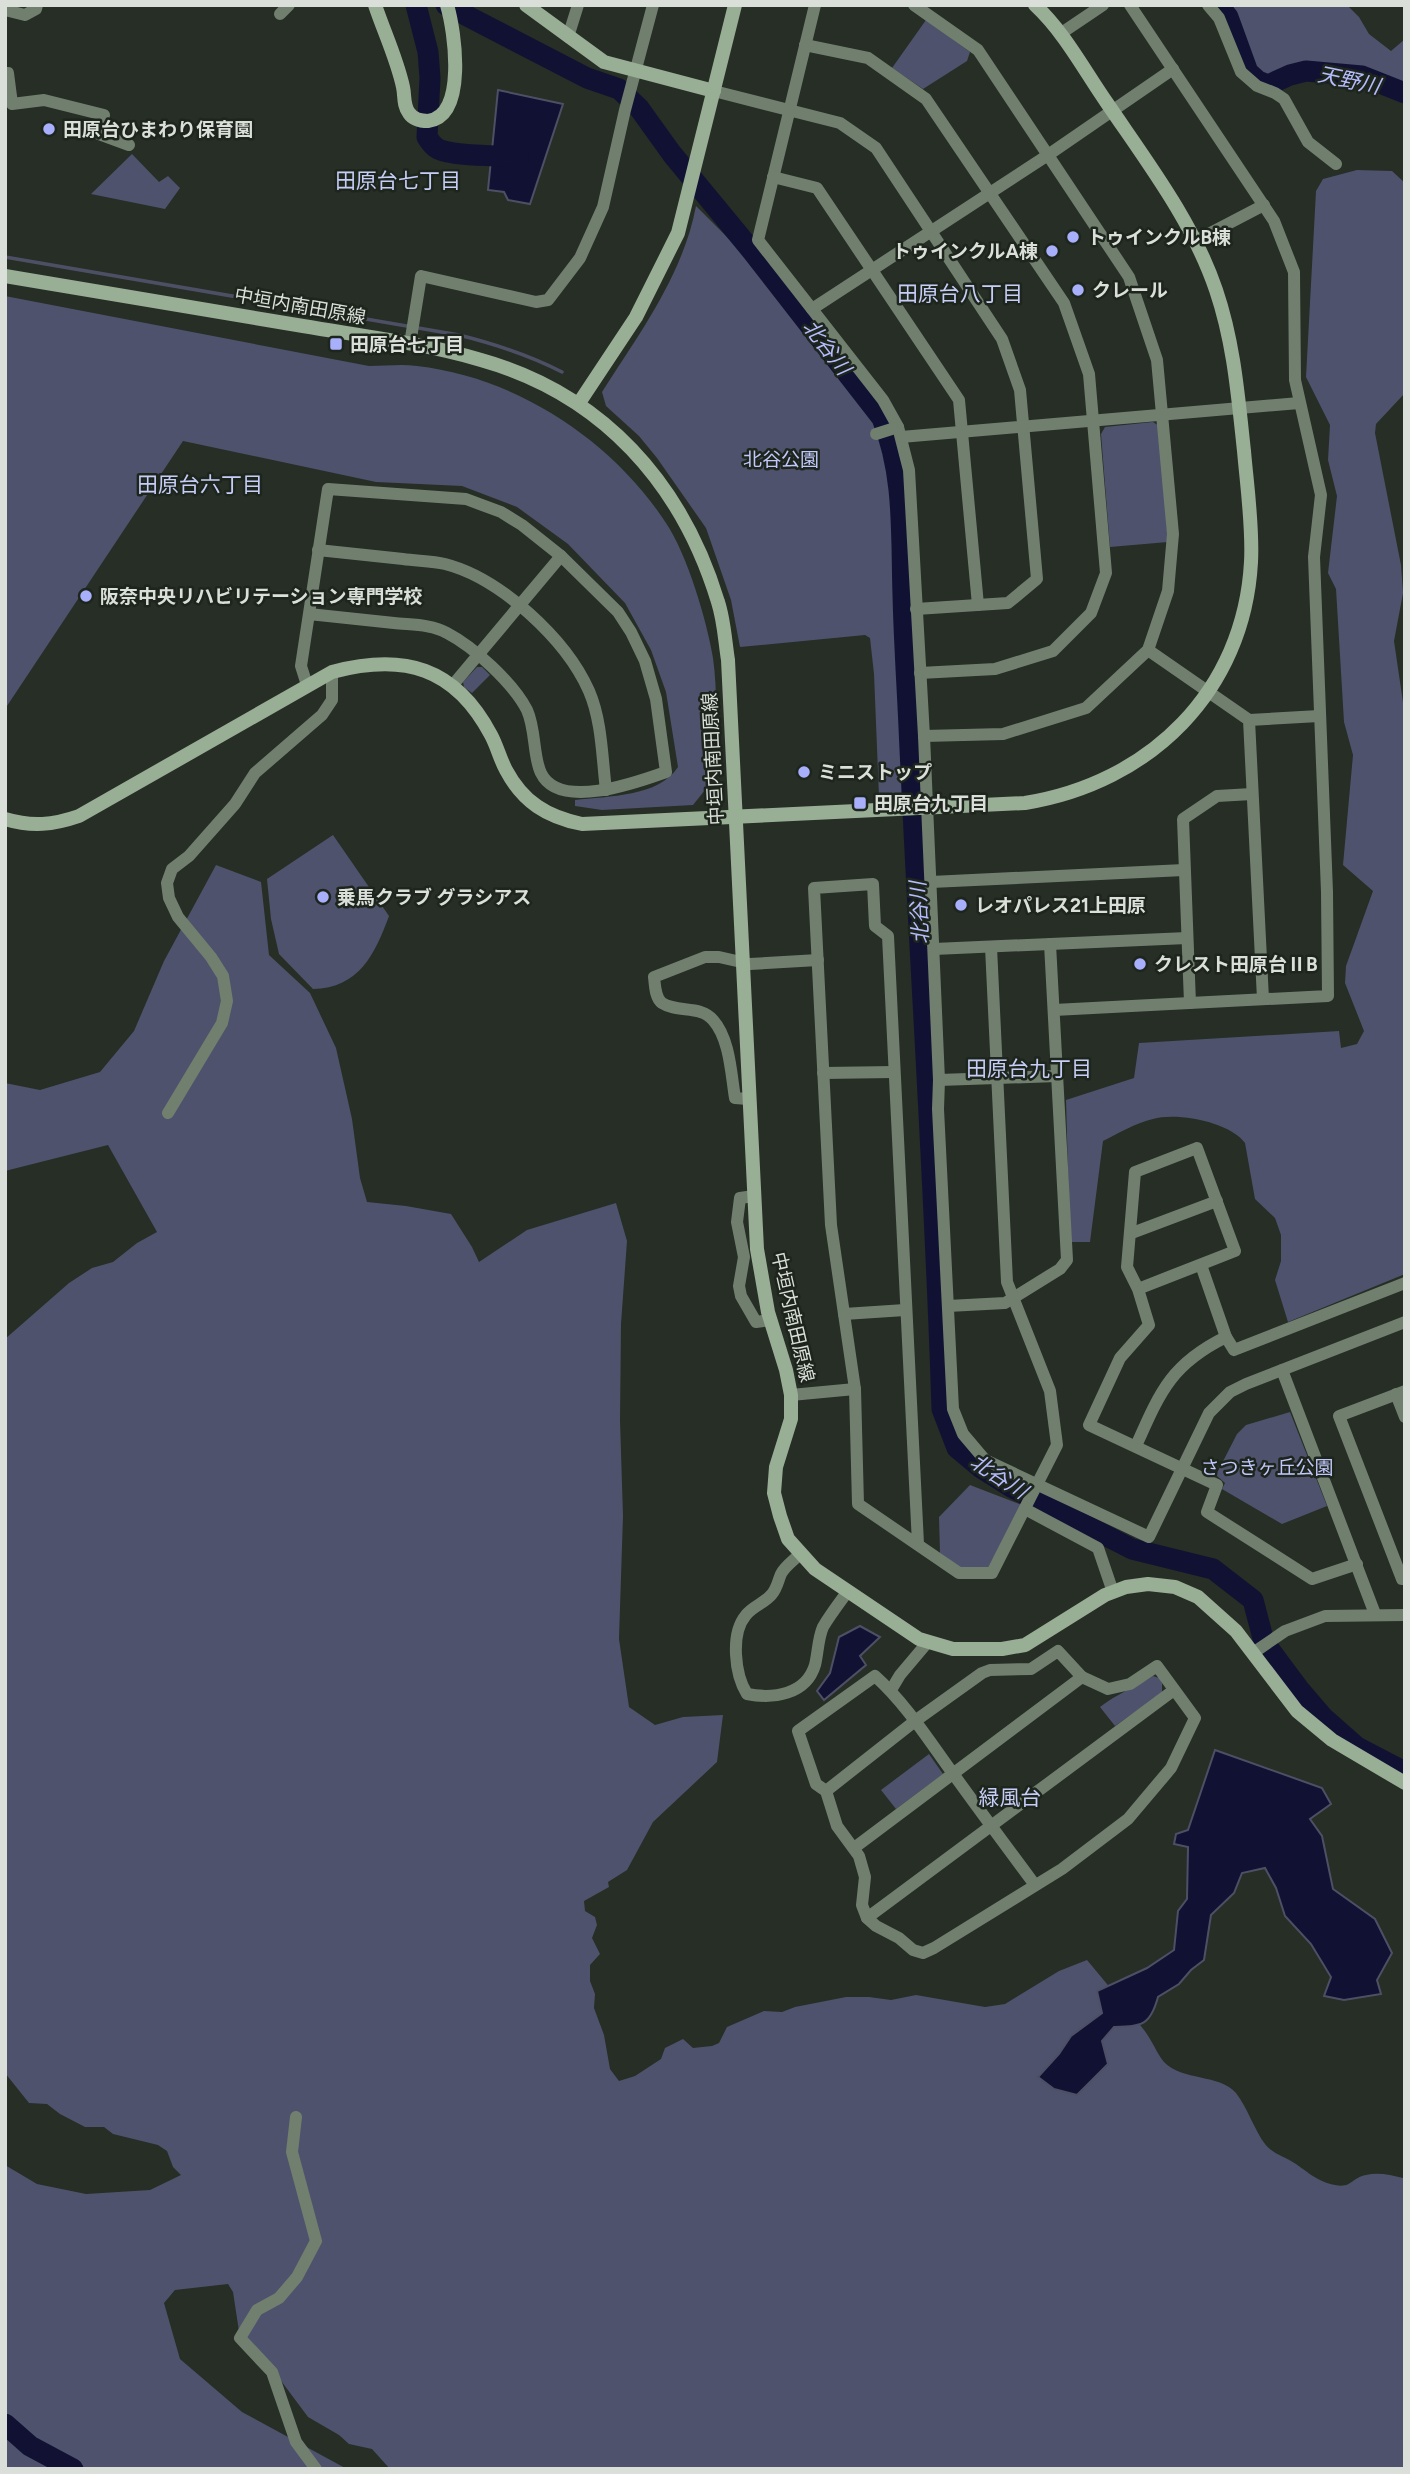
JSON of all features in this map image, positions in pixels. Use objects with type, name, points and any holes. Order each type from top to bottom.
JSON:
[{"type":"main road","points":[[375,5],[403,87],[405,106],[411,117],[418,120],[435,119],[448,109],[452,101],[455,47],[447,5]]},
{"type":"main road","points":[[526,5],[604,62],[714,91]]},
{"type":"main road","points":[[579,403],[636,317],[678,233],[735,5]]},
{"type":"main road","points":[[5,819],[40,826],[79,816],[332,672],[387,663],[413,667],[433,674],[452,687],[482,720],[516,787],[535,806],[558,819],[582,824],[1025,803],[1046,800],[1100,782],[1140,760],[1166,741],[1208,693],[1236,640],[1247,598],[1252,560],[1237,376],[1215,289],[1195,241],[1112,110],[1060,34],[1035,5]]},
{"type":"main road","name":"中垣内南田原線","points":[[5,276],[410,344],[481,360],[532,379],[579,403],[619,437],[652,472],[678,508],[698,547],[719,604],[728,660],[748,1099],[761,1281],[791,1395],[788,1437],[776,1468],[774,1493],[788,1539],[815,1569],[899,1627],[927,1643],[953,1649],[1002,1650],[1025,1645],[1084,1606],[1113,1592],[1148,1584],[1175,1587],[1198,1597],[1236,1631],[1297,1711],[1332,1740],[1405,1783]]},
{"type":"street","points":[[5,10],[25,15],[36,9],[37,5]]},
{"type":"street","points":[[568,37],[578,5]]},
{"type":"street","points":[[410,344],[421,276],[536,302],[548,300],[580,258],[603,207],[653,5]]},
{"type":"street","points":[[815,5],[758,240],[883,400],[898,431],[909,470],[925,736],[925,807],[931,882],[953,1409],[963,1434],[985,1460],[1149,1537],[1205,1421],[1230,1392],[1405,1322]]},
{"type":"street","points":[[914,5],[978,50],[1129,277],[1157,360],[1172,534],[1168,591],[1148,650],[1086,708],[1003,734],[925,736]]},
{"type":"street","points":[[1060,34],[1103,5]]},
{"type":"street","points":[[1054,1010],[1328,996],[1327,892],[1314,557],[1321,495],[1295,380],[1294,272],[1274,220],[1130,5]]},
{"type":"street","points":[[1208,5],[1219,18],[1241,72],[1257,86],[1284,99],[1308,142],[1336,164]]},
{"type":"street","points":[[805,45],[869,58],[926,99],[1063,303],[1089,374],[1106,573],[1091,613],[1053,651],[995,669],[920,673]]},
{"type":"street","points":[[813,309],[1048,155],[1173,69]]},
{"type":"street","points":[[5,73],[8,73],[12,104],[44,100],[104,115],[99,134],[129,145]]},
{"type":"street","points":[[714,91],[840,123],[876,148],[1002,339],[1020,390],[1037,579],[1009,603],[916,609]]},
{"type":"street","points":[[773,177],[817,187],[959,400],[978,605]]},
{"type":"street","points":[[1195,241],[1264,205]]},
{"type":"street","points":[[876,434],[898,431],[963,432],[1299,403]]},
{"type":"street","points":[[307,685],[301,666],[328,489],[466,499],[501,512],[522,524],[561,556],[618,612],[645,661],[656,699],[666,772],[606,790],[583,793],[565,790],[550,783],[541,773],[533,727],[516,693],[478,655],[445,632],[432,627],[309,614]]},
{"type":"street","points":[[318,550],[442,563],[464,569],[485,580],[520,605],[566,652],[589,692],[596,712],[606,790]]},
{"type":"street","points":[[452,687],[561,556]]},
{"type":"street","points":[[1148,650],[1249,720],[1319,716]]},
{"type":"street","points":[[168,1112],[222,1023],[227,1001],[223,976],[178,917],[169,898],[167,883],[172,869],[189,856],[235,804],[255,773],[322,715],[332,700],[332,672]]},
{"type":"street","points":[[1249,720],[1263,999]]},
{"type":"street","points":[[1190,1003],[1183,819],[1217,796],[1252,794]]},
{"type":"street","points":[[931,882],[1184,870]]},
{"type":"street","points":[[918,1544],[888,936],[875,926],[873,884],[814,888],[831,1226],[855,1390],[858,1504],[959,1573],[992,1573],[1056,1445],[1050,1391],[1007,1282],[991,947]]},
{"type":"street","points":[[934,948],[1187,937]]},
{"type":"street","points":[[948,1306],[1005,1303],[1060,1269],[1067,1259],[1050,944]]},
{"type":"street","points":[[748,1099],[736,1098],[725,1043],[714,1021],[705,1013],[662,1003],[657,995],[654,977],[705,957],[719,957],[742,963],[818,960]]},
{"type":"street","points":[[725,1043],[745,1038]]},
{"type":"street","points":[[823,1073],[894,1072]]},
{"type":"street","points":[[939,1080],[1057,1076]]},
{"type":"street","points":[[1138,1289],[1235,1251],[1197,1148],[1135,1172],[1132,1233],[1127,1267],[1138,1289],[1149,1325],[1120,1358],[1089,1425],[1217,1485],[1207,1512],[1312,1579],[1357,1564]]},
{"type":"street","points":[[754,1196],[740,1198],[737,1222],[744,1257],[739,1286],[741,1296],[756,1322],[770,1320]]},
{"type":"street","points":[[1132,1233],[1217,1201]]},
{"type":"street","points":[[1201,1265],[1226,1337],[1234,1350],[1405,1283]]},
{"type":"street","points":[[844,1314],[905,1310]]},
{"type":"street","points":[[1136,1446],[1158,1397],[1174,1374],[1200,1350],[1226,1337]]},
{"type":"street","points":[[1282,1370],[1375,1614]]},
{"type":"street","points":[[791,1395],[855,1390]]},
{"type":"street","points":[[1405,1417],[1400,1393],[1339,1416],[1402,1579],[1405,1579]]},
{"type":"street","points":[[1025,1508],[1098,1548],[1113,1592]]},
{"type":"street","points":[[800,1554],[781,1572],[774,1593],[745,1616],[740,1625],[737,1639],[738,1672],[747,1694],[764,1698],[776,1697],[800,1687],[815,1667],[823,1628],[848,1591]]},
{"type":"street","points":[[1253,1653],[1285,1631],[1325,1616],[1405,1615]]},
{"type":"street","points":[[891,1690],[927,1643]]},
{"type":"street","points":[[826,1791],[915,1721],[982,1672],[1031,1669],[1058,1650],[1082,1677],[1108,1689],[1130,1684],[1157,1666],[1195,1718],[1171,1768],[1128,1819],[1062,1869],[923,1953],[913,1950],[867,1918],[862,1905],[865,1877],[854,1848],[837,1826],[826,1791],[816,1784],[798,1731],[875,1675],[891,1690],[915,1721],[1035,1885]]},
{"type":"street","points":[[854,1848],[1082,1677]]},
{"type":"street","points":[[867,1918],[1174,1690]]},
{"type":"street","points":[[296,2117],[292,2152],[316,2241],[297,2277],[279,2298],[257,2310],[240,2338],[272,2372],[296,2442],[316,2469]]},
{"type":"green space","points":[[1223,5],[1347,5],[1359,17],[1369,34],[1391,51],[1405,39],[1405,89],[1387,77],[1354,68],[1321,65],[1296,67],[1274,80],[1258,78],[1229,11]]},
{"type":"green space","points":[[926,20],[970,52],[967,61],[923,89],[892,68]]},
{"type":"green space","points":[[132,154],[159,182],[168,176],[180,188],[165,209],[91,194]]},
{"type":"green space","points":[[1357,170],[1392,171],[1405,183],[1405,393],[1376,424],[1375,433],[1401,565],[1403,593],[1394,641],[1405,716],[1405,1274],[1288,1322],[1275,1280],[1281,1261],[1281,1235],[1275,1218],[1255,1199],[1245,1143],[1228,1129],[1216,1124],[1189,1118],[1163,1117],[1140,1123],[1103,1141],[1090,1242],[1070,1242],[1066,1100],[1134,1078],[1139,1043],[1339,1031],[1341,1048],[1357,1044],[1364,1031],[1345,983],[1346,966],[1373,891],[1343,865],[1353,755],[1344,722],[1336,589],[1328,573],[1337,496],[1328,460],[1330,425],[1306,377],[1316,191],[1323,179]]},
{"type":"green space","name":"北谷公園","points":[[696,206],[744,251],[866,405],[879,428],[893,471],[906,795],[879,797],[870,638],[865,635],[740,647],[731,600],[706,528],[639,436],[606,406],[602,392],[645,326],[670,280],[690,231]]},
{"type":"green space","points":[[5,296],[369,366],[411,365],[454,372],[525,399],[558,418],[590,440],[618,465],[644,493],[674,536],[701,607],[713,658],[717,775],[693,805],[602,810],[575,806],[575,800],[646,790],[669,777],[678,767],[666,692],[651,650],[625,603],[568,544],[517,507],[462,486],[376,482],[183,441],[5,709]]},
{"type":"green space","points":[[1153,422],[1159,426],[1168,542],[1110,547],[1101,434],[1105,427]]},
{"type":"green space","points":[[477,667],[482,667],[490,675],[472,693],[464,687],[463,682]]},
{"type":"green space","name":"乗馬クラブ グラシアス","points":[[333,835],[389,916],[371,956],[354,975],[342,983],[313,989],[279,954],[271,919],[267,879]]},
{"type":"green space","points":[[216,865],[261,882],[269,955],[310,993],[336,1048],[352,1119],[360,1178],[367,1202],[451,1214],[479,1262],[527,1230],[616,1203],[627,1241],[621,1324],[623,1516],[619,1639],[629,1707],[655,1725],[683,1717],[723,1715],[717,1762],[653,1822],[627,1870],[608,1882],[609,1887],[584,1901],[585,1911],[595,1917],[597,1925],[592,1938],[600,1954],[590,1965],[590,1981],[610,2069],[619,2081],[635,2076],[661,2059],[665,2048],[683,2039],[693,2048],[712,2046],[719,2043],[727,2027],[764,2011],[782,2012],[846,1997],[891,2000],[916,1995],[985,2007],[1005,2004],[1059,1971],[1087,1960],[1144,2030],[1164,2062],[1181,2072],[1229,2087],[1236,2093],[1261,2139],[1272,2151],[1318,2179],[1335,2185],[1346,2185],[1371,2174],[1403,2178],[1405,2469],[390,2469],[372,2449],[349,2444],[308,2417],[264,2358],[240,2338],[233,2292],[228,2284],[175,2290],[164,2303],[180,2359],[242,2412],[347,2469],[5,2469],[5,2165],[37,2184],[86,2194],[150,2190],[181,2175],[173,2167],[167,2151],[158,2145],[113,2134],[104,2127],[85,2127],[47,2104],[29,2103],[5,2073],[5,1339],[69,1283],[92,1268],[113,1262],[137,1243],[157,1232],[108,1145],[5,1171],[5,1083],[40,1090],[100,1072],[134,1031],[164,961]]},
{"type":"green space","name":"さつきヶ丘公園","points":[[1290,1412],[1327,1506],[1282,1524],[1222,1489],[1225,1483],[1216,1475],[1237,1434],[1246,1425]]},
{"type":"green space","points":[[970,1485],[1022,1505],[988,1568],[960,1568],[940,1553],[939,1517]]},
{"type":"green space","points":[[1153,1676],[1159,1678],[1162,1683],[1162,1693],[1115,1726],[1100,1707]]},
{"type":"green space","points":[[929,1754],[943,1774],[896,1809],[881,1790]]},
{"type":"shaded area","points":[[498,90],[563,104],[530,204],[508,200],[504,192],[488,190]]},
{"type":"shaded area","points":[[860,1626],[880,1637],[860,1656],[866,1665],[824,1700],[817,1691],[830,1673],[839,1637]]},
{"type":"shaded area","points":[[1215,1750],[1322,1788],[1331,1804],[1310,1819],[1322,1836],[1333,1889],[1375,1919],[1392,1953],[1377,1980],[1381,1994],[1344,2000],[1324,1996],[1331,1977],[1311,1944],[1285,1916],[1276,1888],[1265,1868],[1242,1873],[1234,1893],[1211,1915],[1204,1960],[1179,1984],[1158,1997],[1152,2014],[1144,2022],[1114,2027],[1102,2041],[1108,2064],[1077,2095],[1054,2089],[1038,2077],[1071,2036],[1102,2013],[1097,1991],[1147,1968],[1174,1950],[1178,1911],[1187,1899],[1188,1847],[1174,1844],[1176,1834],[1188,1830]]},
{"type":"waterway","name":"北谷川","points":[[416,5],[428,52],[429,141],[446,152],[519,157]]},
{"type":"waterway","name":"北谷川","points":[[446,5],[587,78],[619,89],[639,108],[672,154],[752,251],[882,418],[895,461],[900,505],[942,1409],[957,1448],[981,1468],[1011,1487],[1132,1549],[1213,1569],[1253,1600],[1264,1642],[1323,1717],[1357,1747],[1405,1772]]},
{"type":"waterway","name":"天野川","points":[[1218,5],[1228,17],[1248,72],[1258,81],[1268,85],[1306,71],[1362,76],[1405,93]]},
{"type":"waterway","points":[[5,257],[459,335],[512,351],[562,372]]},
{"type":"waterway","points":[[5,2424],[30,2446],[73,2469]]},
{"type":"place","name":"田原台ひまわり保育園","points":[[49,129]]},
{"type":"place","name":"トゥインクルB棟","points":[[1073,237]]},
{"type":"place","name":"トゥインクルA棟","points":[[1052,251]]},
{"type":"place","name":"クレール","points":[[1078,290]]},
{"type":"place","name":"田原台七丁目","points":[[336,344]]},
{"type":"place","name":"阪奈中央リハビリテーション専門学校","points":[[86,596]]},
{"type":"place","name":"ミニストップ","points":[[804,772]]},
{"type":"place","name":"田原台九丁目","points":[[860,803]]},
{"type":"place","name":"乗馬クラブ グラシアス","points":[[323,897]]},
{"type":"place","name":"レオパレス21上田原","points":[[961,905]]},
{"type":"place","name":"クレスト田原台ⅡB","points":[[1140,964]]},
{"type":"district","name":"田原台七丁目","points":[[398,180]]},
{"type":"district","name":"田原台八丁目","points":[[960,293]]},
{"type":"district","name":"田原台六丁目","points":[[200,484]]},
{"type":"district","name":"田原台九丁目","points":[[1029,1068]]},
{"type":"district","name":"緑風台","points":[[1010,1797]]}]
